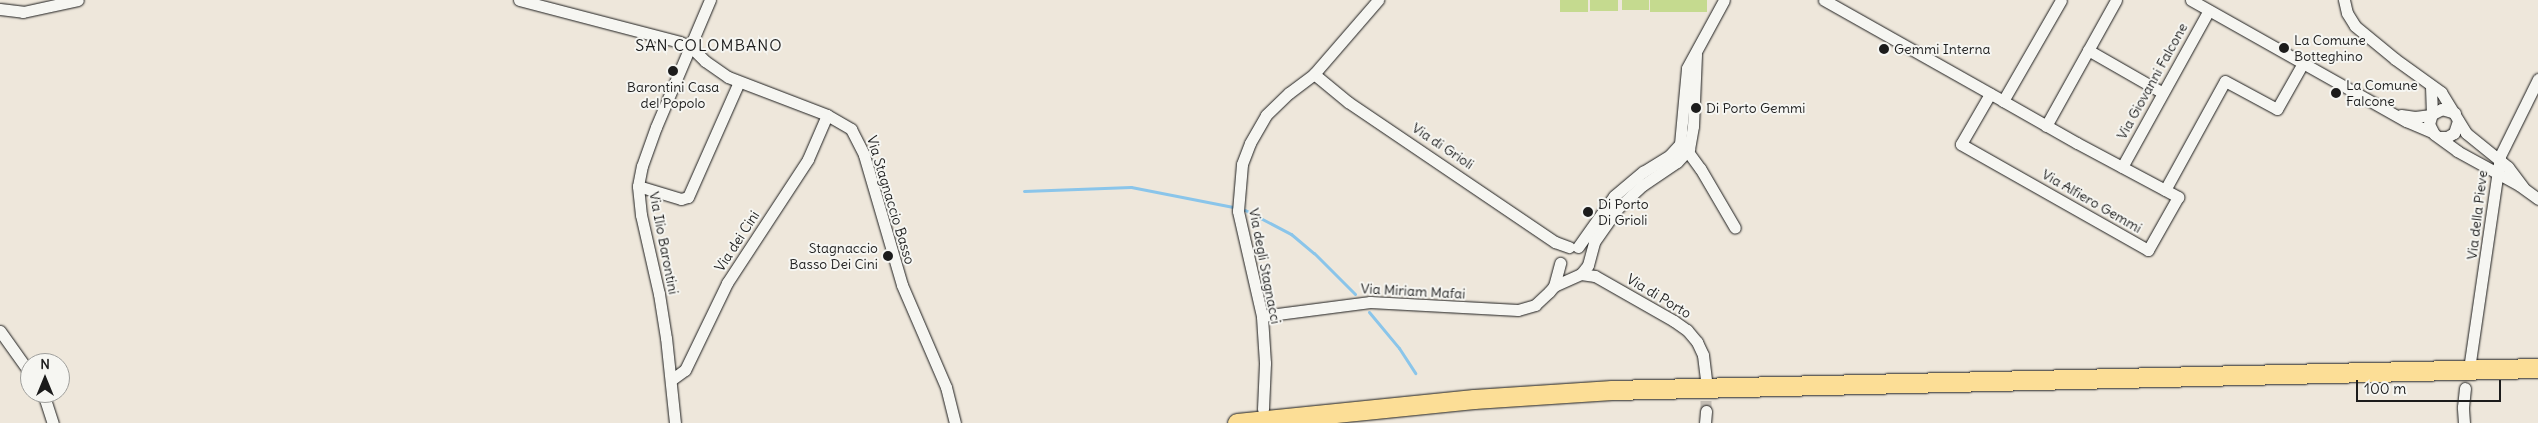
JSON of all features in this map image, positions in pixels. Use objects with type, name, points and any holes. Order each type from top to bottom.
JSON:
[{"type":"highway","points":[[1237,423],[1474,399],[1612,390],[2538,368]]},
{"type":"highway","points":[[1352,423],[1508,409],[1634,402],[2538,380]]},
{"type":"street","points":[[0,9],[23,12],[78,0]]},
{"type":"street","name":"Via Stagnaccio Basso","points":[[519,0],[671,38],[691,47],[717,70],[739,82],[842,121],[858,138],[902,285],[946,387],[955,423]]},
{"type":"street","name":"Via Ilio Barontini","points":[[675,423],[659,294],[641,215],[638,186],[642,166],[656,127],[710,0]]},
{"type":"street","name":"Via degli Stagnacci","points":[[1263,409],[1265,363],[1262,316],[1239,220],[1238,195],[1242,164],[1250,143],[1266,115],[1289,93],[1314,74],[1378,0]]},
{"type":"street","points":[[1724,0],[1685,74],[1681,141],[1686,152],[1700,168],[1735,228]]},
{"type":"street","points":[[1824,0],[2046,126],[2165,190],[2225,80],[2277,109],[2302,63]]},
{"type":"street","points":[[2003,100],[2060,0]]},
{"type":"street","points":[[2046,126],[2116,0]]},
{"type":"street","points":[[2191,0],[2396,115],[2436,134],[2447,137],[2454,134],[2457,117]]},
{"type":"street","points":[[2344,0],[2347,13],[2355,26],[2443,94],[2472,140],[2499,160],[2513,173],[2523,187]]},
{"type":"street","name":"Via Giovanni Falcone","points":[[2122,167],[2209,10]]},
{"type":"street","points":[[2088,50],[2163,93]]},
{"type":"street","points":[[1555,242],[1564,272],[1578,275],[1589,260],[1597,237],[1618,208],[1643,185],[1677,162],[1686,152],[1692,137],[1696,54]]},
{"type":"street","name":"Via di Grioli","points":[[1314,74],[1348,102],[1555,242],[1573,247]]},
{"type":"street","name":"Via della Pieve","points":[[2470,362],[2499,160],[2538,79]]},
{"type":"street","points":[[638,186],[682,199],[688,197],[739,82]]},
{"type":"street","points":[[2431,86],[2432,114],[2429,122],[2436,134],[2457,151],[2523,187],[2538,199]]},
{"type":"street","name":"Via Alfiero Gemmi","points":[[1990,94],[1961,144],[2148,250],[2178,197],[2165,190]]},
{"type":"street","points":[[2396,115],[2415,117],[2432,114],[2442,109],[2457,117]]},
{"type":"street","name":"Via dei Cini","points":[[671,380],[685,370],[727,283],[808,159],[827,115]]},
{"type":"street","points":[[1554,286],[1563,252],[1573,247],[1614,196],[1646,170],[1670,155],[1681,141]]},
{"type":"street","points":[[1573,247],[1585,251],[1595,276]]},
{"type":"street","name":"Via Miriam Mafai","points":[[1262,316],[1370,302],[1514,311],[1537,303],[1554,286],[1578,275]]},
{"type":"street","name":"Via di Porto","points":[[1578,275],[1595,276],[1691,334],[1703,355],[1706,379]]},
{"type":"street","points":[[0,331],[20,359]]},
{"type":"street","points":[[2464,423],[2465,388]]},
{"type":"street","points":[[46,403],[52,423]]},
{"type":"street","points":[[1705,423],[1706,411]]},
{"type":"green space","points":[[1560,0],[1588,0],[1588,12],[1560,12]]},
{"type":"green space","points":[[1590,0],[1618,0],[1618,11],[1590,11]]},
{"type":"green space","points":[[1622,0],[1649,0],[1649,10],[1622,10]]},
{"type":"green space","points":[[1650,0],[1707,0],[1707,12],[1650,12]]},
{"type":"waterway","points":[[1024,191],[1131,187],[1233,207]]},
{"type":"waterway","points":[[1245,210],[1291,234],[1314,253],[1355,294]]},
{"type":"waterway","points":[[1369,312],[1399,348],[1415,373]]},
{"type":"tunnel","points":[[1706,383],[1706,411]]},
{"type":"place","name":"La Comune Botteghino","points":[[2284,48]]},
{"type":"place","name":"Gemmi Interna","points":[[1884,49]]},
{"type":"place","name":"Barontini Casa del Popolo","points":[[673,71]]},
{"type":"place","name":"La Comune Falcone","points":[[2336,93]]},
{"type":"place","name":"Di Porto Gemmi","points":[[1696,108]]},
{"type":"place","name":"Di Porto Di Grioli","points":[[1588,212]]},
{"type":"place","name":"Stagnaccio Basso Dei Cini","points":[[888,256]]},
{"type":"district","name":"SAN COLOMBANO","points":[[709,45]]}]
